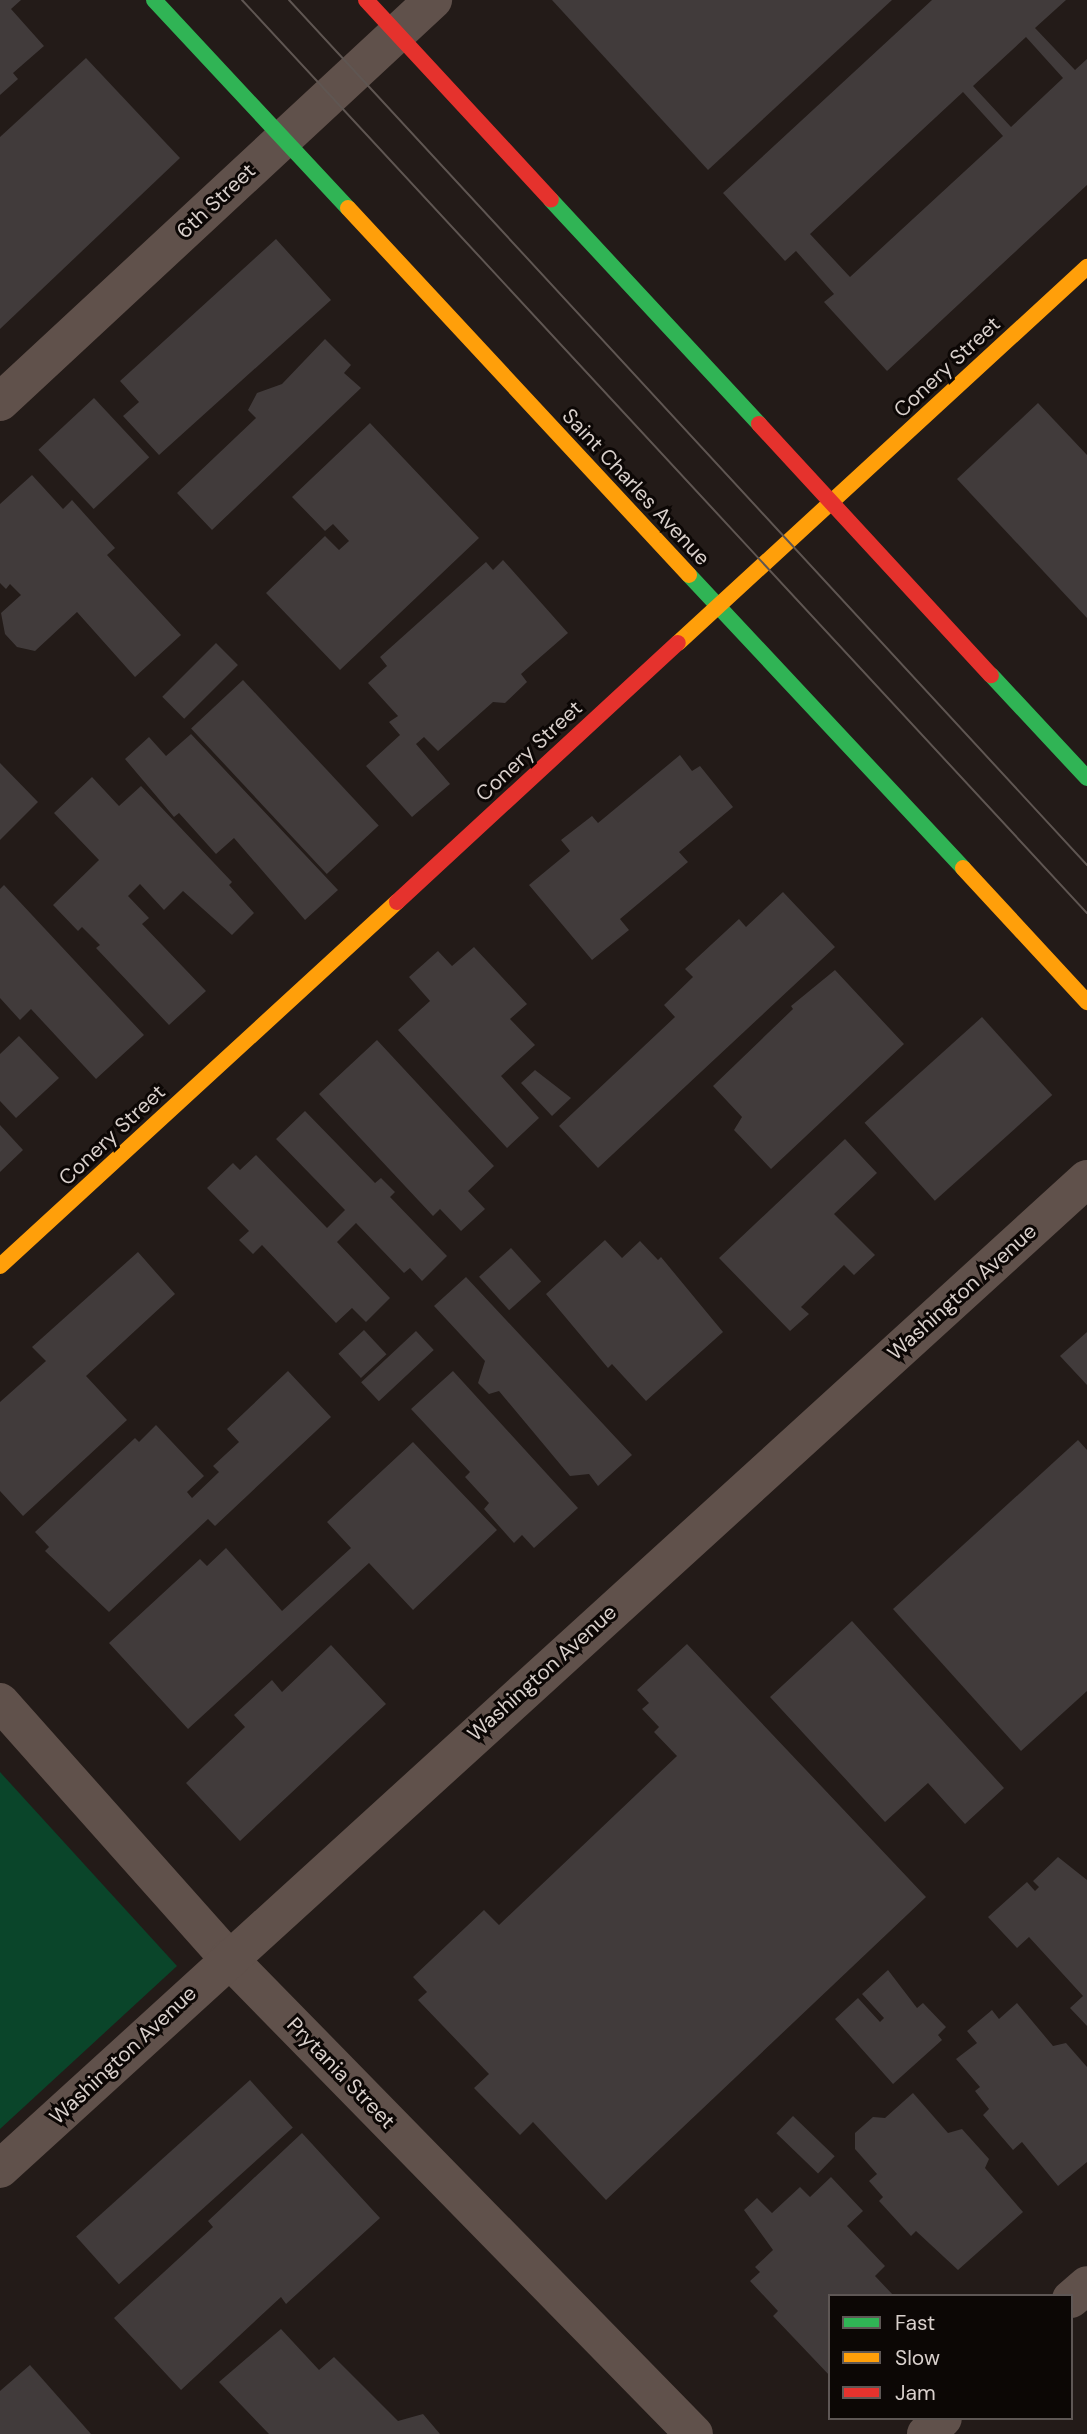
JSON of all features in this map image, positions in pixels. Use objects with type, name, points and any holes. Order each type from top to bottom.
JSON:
[{"type":"main road","name":"Saint Charles Avenue","points":[[154,0],[1087,1002]]},
{"type":"main road","points":[[366,0],[1087,778]]},
{"type":"main road","name":"Conery Street","points":[[0,1266],[1087,267]]},
{"type":"street","name":"6th Street","points":[[0,402],[433,0]]},
{"type":"street","name":"Washington Avenue","points":[[0,2169],[228,1958],[1087,1179]]},
{"type":"street","name":"Prytania Street","points":[[0,1702],[228,1958],[694,2434]]},
{"type":"street","points":[[1073,2297],[1087,2285]]},
{"type":"street","points":[[926,2434],[941,2420]]},
{"type":"green space","points":[[0,1772],[177,1966],[0,2129]]},
{"type":"building","points":[[0,0],[21,0],[11,9],[44,46],[13,73],[18,79],[0,95]]},
{"type":"building","points":[[552,0],[892,0],[708,170]]},
{"type":"building","points":[[932,0],[1066,0],[1035,28],[1075,70],[1087,59],[1087,185],[887,371],[824,302],[834,294],[796,251],[785,261],[723,193]],"holes":[[[1026,37],[1063,78],[1011,127],[973,86]],[[963,92],[1003,136],[850,277],[810,234]]]},
{"type":"building","points":[[86,58],[180,158],[0,329],[0,137]]},
{"type":"building","points":[[276,239],[331,300],[159,455],[123,416],[139,402],[120,381]]},
{"type":"building","points":[[325,339],[351,365],[344,373],[361,388],[212,530],[177,493],[256,418],[248,410],[257,393],[282,384]]},
{"type":"building","points":[[94,398],[149,457],[94,509],[38,450]]},
{"type":"building","points":[[1038,403],[1087,455],[1087,618],[957,479]]},
{"type":"building","points":[[370,423],[479,538],[340,670],[266,593],[325,536],[339,550],[349,541],[333,524],[325,531],[292,497]]},
{"type":"building","points":[[32,475],[63,509],[72,500],[115,548],[107,555],[181,635],[135,677],[77,612],[35,651],[17,647],[5,634],[1,613],[21,595],[10,584],[6,589],[0,583],[0,504]]},
{"type":"building","points":[[503,560],[568,633],[521,674],[527,682],[505,703],[493,702],[438,751],[424,737],[416,744],[450,784],[412,817],[366,766],[400,735],[389,722],[398,716],[368,683],[387,666],[380,657],[486,562],[493,570]]},
{"type":"building","points":[[216,643],[238,665],[184,719],[162,697]]},
{"type":"building","points":[[243,680],[379,826],[327,874],[191,728]]},
{"type":"building","points":[[191,734],[338,890],[305,920],[234,838],[216,854],[179,813],[174,817],[125,759],[149,737],[166,756]]},
{"type":"building","points":[[680,755],[692,771],[700,766],[733,807],[679,852],[688,862],[620,919],[629,930],[592,960],[529,885],[570,851],[561,840],[592,816],[598,823]]},
{"type":"building","points":[[0,763],[38,802],[0,840]]},
{"type":"building","points":[[92,777],[119,806],[141,786],[232,882],[229,885],[254,913],[232,935],[183,891],[164,910],[140,884],[128,896],[149,918],[142,924],[206,991],[169,1025],[96,948],[100,945],[82,927],[78,931],[53,905],[99,860],[54,813]]},
{"type":"building","points":[[4,885],[144,1035],[96,1079],[31,1009],[20,1020],[0,998],[0,889]]},
{"type":"building","points":[[783,892],[835,947],[598,1168],[559,1126],[675,1017],[664,1005],[693,977],[685,969],[739,919],[746,927]]},
{"type":"building","points":[[474,947],[527,1004],[510,1019],[535,1045],[501,1076],[539,1118],[507,1148],[398,1030],[430,1001],[409,977],[438,951],[452,966]]},
{"type":"building","points":[[835,970],[904,1044],[771,1169],[734,1130],[742,1117],[713,1086],[793,1009],[791,1006]]},
{"type":"building","points":[[982,1017],[1052,1095],[935,1201],[865,1123]]},
{"type":"building","points":[[19,1036],[59,1078],[16,1118],[0,1101],[0,1054]]},
{"type":"building","points":[[377,1040],[494,1166],[468,1191],[485,1209],[461,1231],[440,1209],[433,1216],[319,1094]]},
{"type":"building","points":[[535,1070],[571,1098],[552,1116],[521,1083]]},
{"type":"building","points":[[305,1111],[375,1183],[381,1178],[395,1192],[390,1197],[447,1256],[422,1281],[410,1268],[404,1273],[356,1223],[337,1242],[390,1298],[366,1322],[352,1308],[336,1323],[262,1245],[253,1254],[239,1240],[249,1231],[207,1188],[233,1163],[240,1170],[256,1155],[327,1228],[345,1210],[276,1139]]},
{"type":"building","points":[[0,1125],[23,1150],[0,1172]]},
{"type":"building","points":[[845,1139],[877,1173],[834,1214],[875,1255],[854,1275],[844,1265],[801,1307],[809,1314],[790,1331],[719,1258]]},
{"type":"building","points":[[605,1240],[622,1258],[640,1241],[658,1260],[661,1257],[723,1332],[646,1401],[612,1364],[608,1368],[546,1294]]},
{"type":"building","points":[[511,1248],[541,1281],[509,1310],[479,1277]]},
{"type":"building","points":[[138,1252],[175,1294],[86,1376],[127,1420],[23,1516],[0,1491],[0,1402],[46,1361],[32,1347]]},
{"type":"building","points":[[466,1277],[632,1455],[598,1486],[589,1474],[570,1476],[499,1391],[489,1394],[478,1383],[485,1361],[434,1306]]},
{"type":"building","points":[[364,1330],[387,1354],[361,1378],[338,1354]]},
{"type":"building","points":[[416,1331],[434,1350],[379,1401],[361,1382]]},
{"type":"building","points":[[1087,1332],[1087,1385],[1060,1356]]},
{"type":"building","points":[[288,1371],[331,1417],[215,1526],[208,1519],[109,1612],[45,1551],[49,1547],[35,1532],[135,1438],[139,1442],[156,1425],[204,1476],[187,1492],[192,1498],[219,1472],[213,1466],[239,1442],[227,1429]]},
{"type":"building","points":[[453,1371],[578,1508],[534,1548],[522,1535],[514,1543],[484,1509],[489,1503],[465,1477],[470,1472],[411,1409]]},
{"type":"building","points":[[1078,1440],[1087,1450],[1087,1691],[1021,1751],[893,1609]]},
{"type":"building","points":[[413,1442],[497,1530],[413,1610],[369,1563],[188,1729],[109,1643],[200,1559],[207,1566],[226,1548],[282,1611],[351,1548],[327,1522]]},
{"type":"building","points":[[852,1621],[1004,1788],[965,1824],[928,1783],[885,1822],[770,1697]]},
{"type":"building","points":[[687,1644],[926,1897],[606,2200],[533,2122],[520,2135],[474,2088],[489,2074],[418,2000],[427,1992],[413,1977],[484,1910],[499,1925],[677,1756],[654,1732],[659,1727],[642,1709],[649,1703],[637,1690]]},
{"type":"building","points":[[331,1645],[386,1704],[240,1841],[186,1783],[245,1727],[234,1715],[272,1680],[282,1692]]},
{"type":"building","points":[[1058,1857],[1087,1880],[1087,2026],[1070,2008],[1083,1996],[1029,1937],[1017,1948],[988,1917],[1027,1882],[1035,1891],[1039,1887],[1033,1881]]},
{"type":"building","points":[[888,1970],[917,2008],[923,2003],[946,2027],[938,2035],[942,2040],[893,2084],[835,2019],[858,1998],[880,2022],[884,2018],[862,1994]]},
{"type":"building","points":[[1017,2003],[1053,2046],[1066,2043],[1087,2067],[1087,2162],[1058,2186],[1022,2142],[1013,2150],[983,2115],[989,2109],[975,2091],[980,2087],[956,2059],[977,2043],[967,2031],[992,2010],[999,2019]]},
{"type":"building","points":[[250,2080],[293,2128],[119,2284],[76,2237]]},
{"type":"building","points":[[913,2093],[948,2133],[962,2129],[989,2159],[985,2168],[1023,2212],[958,2270],[916,2231],[911,2236],[879,2201],[883,2197],[869,2181],[877,2174],[855,2149],[855,2133],[873,2117],[885,2118]]},
{"type":"building","points":[[793,2116],[835,2156],[818,2174],[776,2133]]},
{"type":"building","points":[[302,2133],[380,2218],[286,2304],[281,2297],[181,2390],[114,2318],[213,2227],[208,2221]]},
{"type":"building","points":[[831,2177],[863,2211],[847,2226],[885,2266],[875,2276],[892,2294],[828,2294],[828,2374],[773,2316],[778,2311],[750,2281],[760,2272],[755,2267],[773,2250],[744,2210],[757,2198],[772,2213],[800,2187],[810,2197]]},
{"type":"building","points":[[281,2329],[319,2370],[334,2357],[398,2421],[423,2414],[440,2434],[269,2434],[219,2382]]},
{"type":"building","points":[[30,2365],[91,2434],[0,2434],[0,2391]]},
{"type":"tram line","points":[[242,0],[1087,913]]},
{"type":"tram line","points":[[289,0],[1087,865]]},
{"type":"traffic: fast","points":[[154,0],[348,208]]},
{"type":"traffic: fast","points":[[551,200],[759,424]]},
{"type":"traffic: fast","points":[[689,575],[963,868]]},
{"type":"traffic: fast","points":[[991,675],[1087,778]]},
{"type":"traffic: slow","points":[[348,208],[689,575]]},
{"type":"traffic: slow","points":[[678,643],[1087,267]]},
{"type":"traffic: slow","points":[[963,868],[1087,1002]]},
{"type":"traffic: slow","points":[[0,1266],[397,902]]},
{"type":"traffic: jam","points":[[366,0],[551,200]]},
{"type":"traffic: jam","points":[[759,424],[991,675]]},
{"type":"traffic: jam","points":[[397,902],[678,643]]}]
